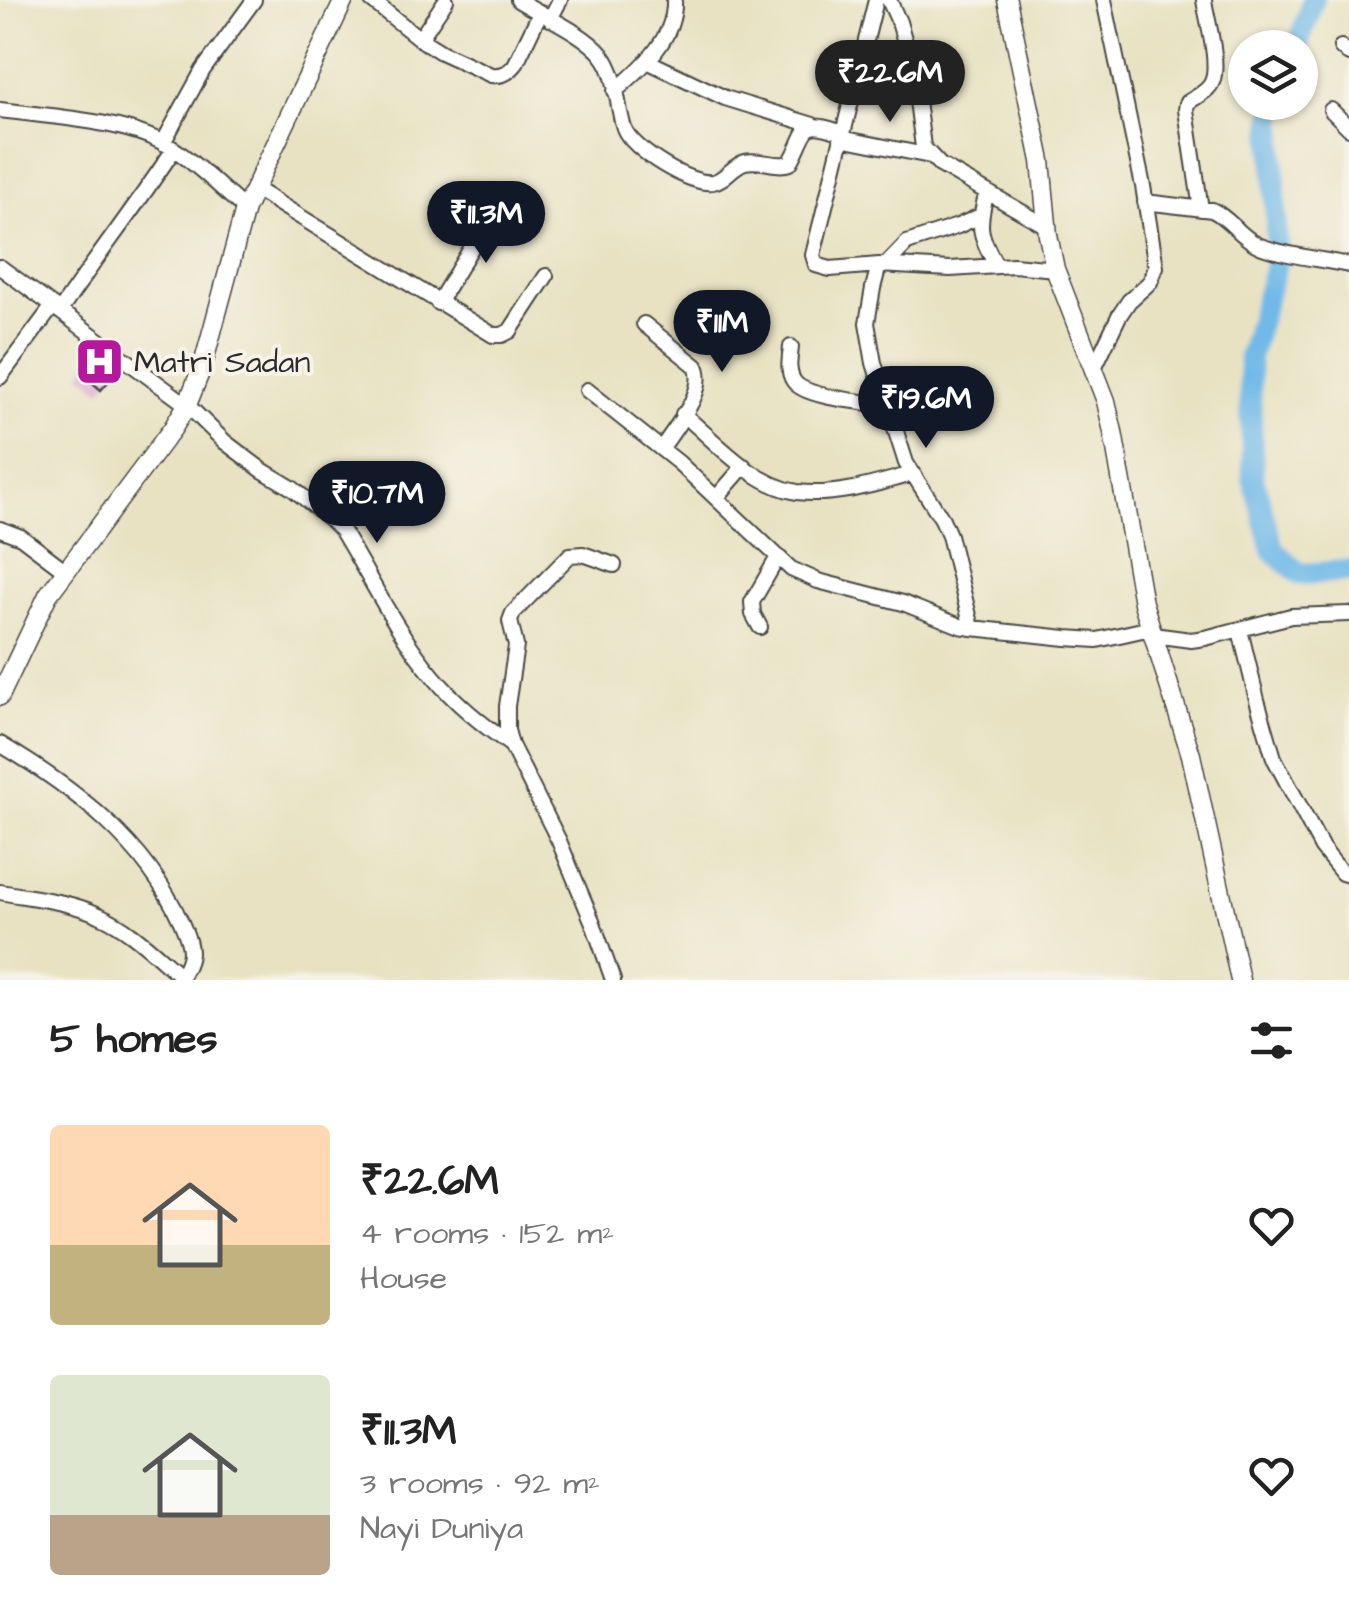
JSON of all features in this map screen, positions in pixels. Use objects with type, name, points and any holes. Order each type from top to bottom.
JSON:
[{"type":"street","points":[[3,368],[139,204],[203,70],[254,0]]},
{"type":"street","points":[[0,696],[48,594],[174,428],[187,405],[245,209],[344,0]]},
{"type":"street","points":[[370,0],[441,52],[499,76],[510,72],[545,16],[560,0]]},
{"type":"street","points":[[420,38],[446,0]]},
{"type":"street","points":[[518,0],[592,45],[603,56],[612,72],[624,130],[636,146],[674,171],[705,182],[718,180],[741,162],[780,166],[790,163],[804,133],[813,126]]},
{"type":"street","points":[[615,90],[647,62],[661,43],[671,21],[674,0]]},
{"type":"street","points":[[876,0],[813,261],[822,268],[1055,269]]},
{"type":"street","points":[[889,0],[908,47],[918,98],[920,135],[930,156]]},
{"type":"street","points":[[1007,0],[1041,161],[1055,269],[1094,368],[1113,432],[1136,574],[1191,755],[1240,980]]},
{"type":"street","points":[[1094,368],[1129,301],[1150,282],[1156,267],[1104,0]]},
{"type":"street","points":[[1202,208],[1186,110],[1187,103],[1212,84],[1214,76],[1204,0]]},
{"type":"street","points":[[647,62],[725,98],[820,125],[841,135],[930,156],[1048,227]]},
{"type":"street","points":[[0,110],[140,132],[169,146],[245,209]]},
{"type":"street","points":[[1331,110],[1349,128]]},
{"type":"street","points":[[255,189],[494,335],[510,331],[546,276]]},
{"type":"street","points":[[987,192],[980,216],[982,242],[996,266]]},
{"type":"street","points":[[1145,202],[1212,210],[1263,247],[1341,263]]},
{"type":"street","points":[[438,303],[496,207]]},
{"type":"street","points":[[972,628],[948,534],[912,474],[874,364],[867,323],[872,288],[882,266],[907,243],[980,216]]},
{"type":"street","points":[[0,268],[187,405],[224,442],[330,518],[342,531],[415,653],[457,702],[511,745]]},
{"type":"street","points":[[644,324],[700,372],[698,390],[662,448]]},
{"type":"street","points":[[791,347],[789,367],[797,386],[818,394],[887,405]]},
{"type":"street","points":[[587,390],[662,448],[791,569],[818,581],[882,596],[960,626],[1098,640],[1152,631],[1191,640],[1291,616],[1349,614]]},
{"type":"street","points":[[683,414],[744,466],[799,492],[852,489],[912,474]]},
{"type":"street","points":[[717,497],[744,466]]},
{"type":"street","points":[[0,529],[21,538],[66,571]]},
{"type":"street","points":[[613,980],[559,841],[511,745],[506,718],[516,646],[510,621],[513,613],[570,555],[584,554],[614,565]]},
{"type":"street","points":[[760,627],[752,614],[752,602],[778,556]]},
{"type":"street","points":[[1240,630],[1274,758],[1322,848],[1349,875]]},
{"type":"street","points":[[0,744],[44,770],[114,828],[172,901],[190,948],[188,964],[180,978],[101,915],[0,892]]},
{"type":"building","points":[[98,353],[118,370],[101,390],[81,373]]},
{"type":"waterway","points":[[1303,30],[1313,0]]},
{"type":"waterway","points":[[1273,120],[1277,260],[1249,357],[1253,478],[1273,550],[1300,574],[1349,571]]},
{"type":"place","name":"Matri Sadan","points":[[99,362]]}]
